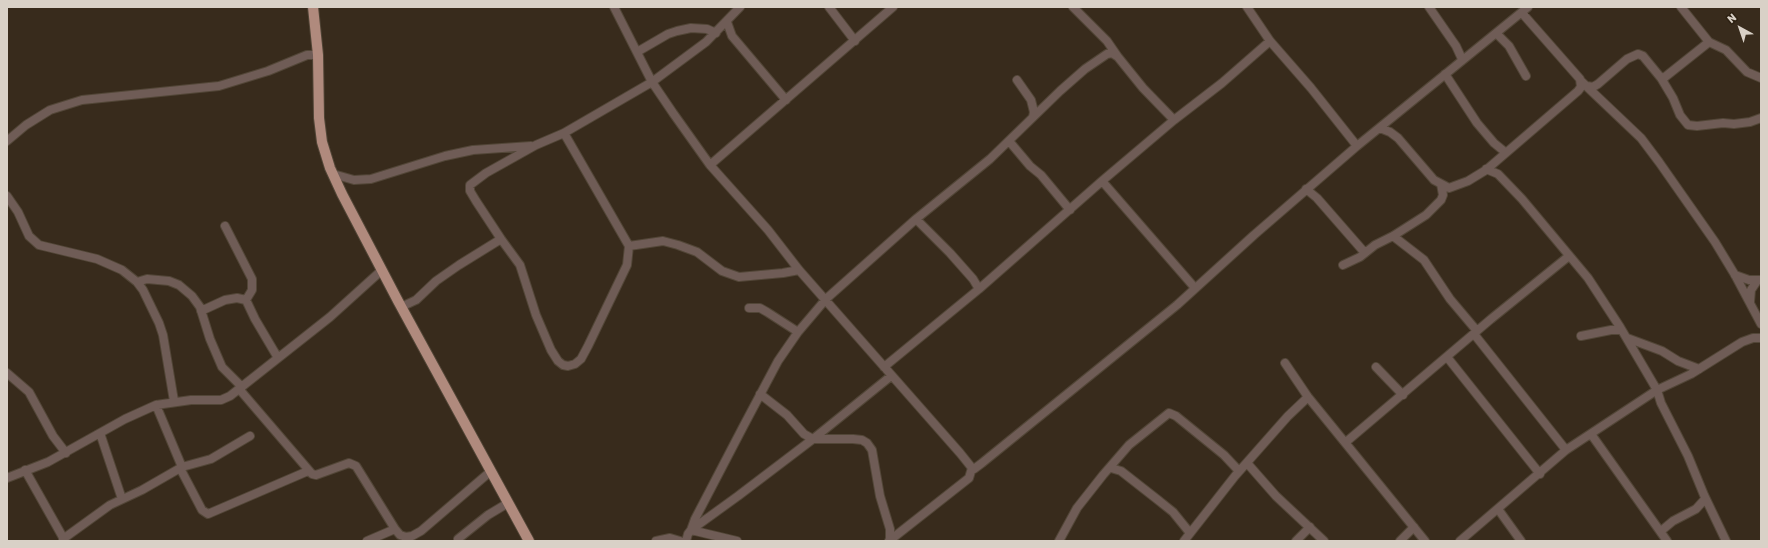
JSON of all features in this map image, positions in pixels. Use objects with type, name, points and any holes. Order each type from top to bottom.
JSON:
[{"type":"main road","points":[[313,7],[318,54],[319,118],[322,142],[333,174],[382,270],[529,541]]},
{"type":"street","points":[[614,7],[652,82],[710,165],[768,230],[799,270],[826,299],[972,468]]},
{"type":"street","points":[[564,133],[629,246],[627,265],[588,346],[581,359],[575,364],[568,366],[563,365],[558,361],[551,350],[536,315],[520,265],[476,201],[470,191],[470,185],[486,173],[536,145],[564,133],[652,82],[691,54],[716,33],[740,7]]},
{"type":"street","points":[[829,7],[855,41]]},
{"type":"street","points":[[710,165],[893,7]]},
{"type":"street","points":[[1073,7],[1106,41],[1143,88],[1174,120]]},
{"type":"street","points":[[1247,7],[1270,41],[1311,88],[1357,146]]},
{"type":"street","points":[[1429,7],[1456,46],[1462,60]]},
{"type":"street","points":[[1681,7],[1709,42],[1726,50],[1747,72],[1761,78]]},
{"type":"street","points":[[972,468],[974,469],[982,463],[1176,305],[1306,189],[1525,10],[1584,83],[1641,138],[1715,242],[1735,274],[1761,324]]},
{"type":"street","points":[[727,22],[732,36],[786,100]]},
{"type":"street","points":[[637,52],[668,34],[677,31],[691,28],[716,33]]},
{"type":"street","points":[[1496,33],[1509,46],[1526,76]]},
{"type":"street","points":[[884,367],[979,289],[1070,210],[1102,180],[1174,120],[1222,83],[1270,41]]},
{"type":"street","points":[[1661,78],[1665,77],[1686,62],[1709,42]]},
{"type":"street","points":[[692,530],[695,519],[778,361],[798,332],[826,299],[916,219],[990,159],[1060,91],[1100,58],[1112,53],[1118,57]]},
{"type":"street","points":[[1584,83],[1593,87],[1628,59],[1640,53],[1661,78],[1673,98],[1680,115],[1688,125],[1696,126],[1723,123],[1734,124],[1750,122],[1761,118]]},
{"type":"street","points":[[7,141],[26,125],[50,110],[82,100],[219,86],[268,71],[307,55],[318,54]]},
{"type":"street","points":[[1445,74],[1478,123],[1502,154]]},
{"type":"street","points":[[1017,80],[1031,100],[1034,112],[1033,117]]},
{"type":"street","points":[[1380,128],[1390,132],[1398,138],[1434,180],[1449,188],[1468,181],[1486,169],[1578,91],[1584,83]]},
{"type":"street","points":[[1009,141],[1030,166],[1041,175],[1070,210]]},
{"type":"street","points":[[333,174],[354,180],[371,179],[445,156],[473,150],[536,145]]},
{"type":"street","points":[[1498,174],[1497,165],[1502,154]]},
{"type":"street","points":[[1486,169],[1498,174],[1512,188],[1588,278],[1627,338],[1657,390],[1661,404],[1688,456],[1705,499],[1726,541]]},
{"type":"street","points":[[1102,180],[1174,262],[1188,282],[1195,288]]},
{"type":"street","points":[[1343,265],[1417,221],[1437,206],[1443,195],[1441,184]]},
{"type":"street","points":[[1306,189],[1317,198],[1365,253]]},
{"type":"street","points":[[7,196],[18,212],[29,236],[39,245],[70,251],[97,259],[122,270],[137,282],[143,290],[164,335],[174,401]]},
{"type":"street","points":[[916,219],[950,253],[973,279],[979,289]]},
{"type":"street","points":[[225,226],[252,278],[252,290],[246,300]]},
{"type":"street","points":[[1393,236],[1424,260],[1450,299],[1566,450]]},
{"type":"street","points":[[402,307],[416,300],[436,281],[459,265],[501,239]]},
{"type":"street","points":[[629,246],[663,241],[678,245],[697,252],[722,271],[739,277],[799,270]]},
{"type":"street","points":[[1346,442],[1569,256]]},
{"type":"street","points":[[7,478],[48,462],[125,418],[156,405],[174,401],[221,400],[241,388],[330,317],[382,270]]},
{"type":"street","points":[[1735,274],[1750,280],[1759,280]]},
{"type":"street","points":[[137,282],[156,279],[169,281],[179,285],[192,296],[201,311],[212,345],[222,367],[278,432],[308,471],[316,475],[344,464],[349,463],[356,466],[398,535]]},
{"type":"street","points":[[1750,303],[1750,294],[1759,280]]},
{"type":"street","points":[[201,311],[225,300],[236,298],[246,300]]},
{"type":"street","points":[[246,300],[255,319],[278,358]]},
{"type":"street","points":[[749,308],[760,308],[798,332]]},
{"type":"street","points":[[1581,336],[1611,330],[1621,330]]},
{"type":"street","points":[[1627,338],[1662,351],[1678,361],[1699,369]]},
{"type":"street","points":[[1460,541],[1540,474],[1566,450],[1657,390],[1699,369],[1742,342],[1753,338],[1761,338]]},
{"type":"street","points":[[1447,357],[1540,474]]},
{"type":"street","points":[[1285,363],[1308,397],[1425,541]]},
{"type":"street","points":[[1376,367],[1403,395]]},
{"type":"street","points":[[8,376],[29,392],[53,436],[66,453]]},
{"type":"street","points":[[686,541],[688,534],[692,530],[813,439],[891,376]]},
{"type":"street","points":[[760,394],[787,414],[804,434],[813,439],[862,440],[867,443],[872,450],[880,496],[890,529],[889,540]]},
{"type":"street","points":[[1184,541],[1239,471],[1288,416],[1308,397]]},
{"type":"street","points":[[156,405],[181,467],[202,510],[208,514],[308,471]]},
{"type":"street","points":[[1059,541],[1077,508],[1129,445],[1169,413],[1176,416],[1224,455],[1239,471]]},
{"type":"street","points":[[100,433],[122,499]]},
{"type":"street","points":[[1591,434],[1667,541]]},
{"type":"street","points":[[25,470],[64,540],[99,512],[122,499],[142,490],[181,467],[211,459],[250,436]]},
{"type":"street","points":[[1247,463],[1276,496],[1324,541]]},
{"type":"street","points":[[889,540],[969,478],[972,468]]},
{"type":"street","points":[[1111,468],[1121,471],[1173,512],[1190,533]]},
{"type":"street","points":[[367,541],[398,535],[406,537],[412,536],[421,531],[491,471]]},
{"type":"street","points":[[1661,531],[1673,521],[1696,509],[1705,499]]},
{"type":"street","points":[[458,539],[488,515],[508,503]]},
{"type":"street","points":[[1498,509],[1521,541]]},
{"type":"street","points":[[1296,541],[1310,527]]},
{"type":"street","points":[[1400,541],[1414,527]]},
{"type":"street","points":[[692,530],[737,541]]},
{"type":"street","points":[[656,541],[670,538],[680,541]]}]
